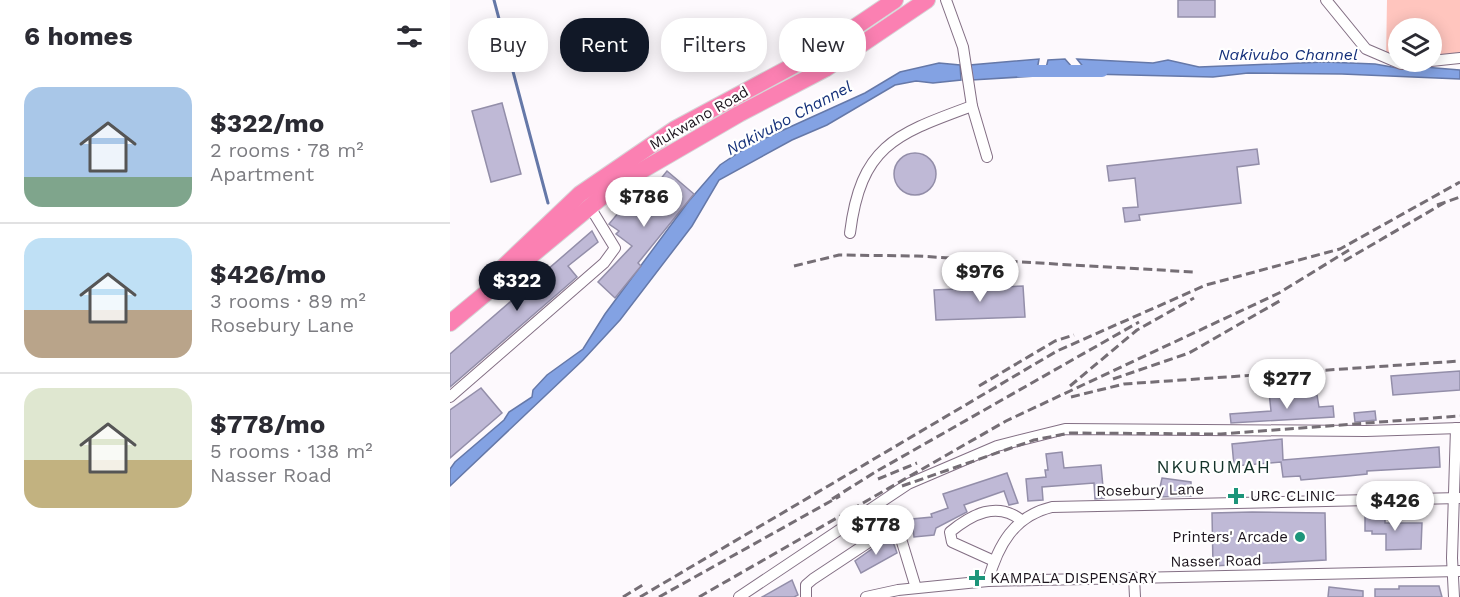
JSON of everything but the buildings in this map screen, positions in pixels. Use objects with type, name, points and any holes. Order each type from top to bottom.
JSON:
[{"type":"highway","name":"Mukwano Road","points":[[468,308],[504,264],[580,194],[675,129],[815,54],[881,5],[895,0]]},
{"type":"highway","points":[[450,323],[615,186],[825,69],[927,0]]},
{"type":"street","points":[[946,0],[963,47],[972,106],[987,157]]},
{"type":"street","points":[[1326,0],[1366,49],[1388,58]]},
{"type":"street","points":[[1442,60],[1460,58]]},
{"type":"street","points":[[850,233],[856,201],[865,174],[880,151],[893,139],[909,131],[972,106]]},
{"type":"street","points":[[450,397],[604,263],[615,248],[590,207]]},
{"type":"street","points":[[739,597],[908,484],[997,446],[1065,429],[1366,431],[1458,428],[1457,571],[1454,597]]},
{"type":"street","name":"Rosebury Lane","points":[[1021,520],[1040,510],[1071,506],[1458,498]]},
{"type":"street","points":[[988,581],[1003,543],[1021,520],[1006,510],[997,509],[976,517],[950,532],[952,543],[994,561]]},
{"type":"street","points":[[806,597],[806,585],[813,579],[890,528],[895,530],[902,542],[916,588]]},
{"type":"street","name":"Nasser Road","points":[[866,597],[916,588],[988,581],[1457,571]]},
{"type":"street","points":[[1134,577],[1135,597]]},
{"type":"shaded area","points":[[1387,0],[1460,0],[1460,62],[1442,62],[1442,18],[1388,18],[1388,61],[1386,61]]},
{"type":"water","points":[[1039,59],[1036,76],[972,80],[970,65]]},
{"type":"water","points":[[1065,59],[1079,75],[1044,76],[1048,60]]},
{"type":"water","points":[[1077,59],[1153,63],[1168,60],[1199,67],[1325,62],[1375,64],[1388,66],[1388,72],[1442,72],[1442,68],[1460,70],[1460,79],[1342,74],[1248,73],[1213,77],[1089,74]]},
{"type":"water","points":[[939,63],[960,65],[961,80],[933,83],[916,81],[895,85],[827,125],[792,140],[719,180],[692,226],[620,320],[583,360],[450,486],[450,469],[455,462],[504,420],[509,412],[532,397],[533,390],[547,375],[583,349],[605,314],[688,202],[720,165],[750,145],[865,93],[900,72]]},
{"type":"waterway","points":[[494,0],[548,203]]},
{"type":"waterway","name":"Nakivubo Channel","points":[[1020,71],[1102,71]]},
{"type":"railway","points":[[640,597],[1057,351],[1206,285],[1340,249],[1460,182]]},
{"type":"railway","points":[[1437,205],[1460,197]]},
{"type":"railway","points":[[1344,261],[1444,203]]},
{"type":"railway","points":[[699,597],[1006,421],[1279,293],[1349,250]]},
{"type":"railway","points":[[794,266],[839,255],[917,256],[1194,272]]},
{"type":"railway","points":[[1070,386],[1137,330],[1194,298]]},
{"type":"railway","points":[[1113,379],[1189,353],[1283,299]]},
{"type":"railway","points":[[832,499],[1139,322]]},
{"type":"railway","points":[[979,386],[1055,341],[1074,335]]},
{"type":"railway","points":[[1071,397],[1124,384],[1460,361]]},
{"type":"railway","points":[[902,486],[1034,440],[1070,433],[1221,434],[1460,416]]},
{"type":"railway","points":[[878,479],[917,463]]},
{"type":"railway","points":[[659,597],[840,496]]},
{"type":"railway","points":[[623,597],[646,583]]},
{"type":"place","name":"URC CLINIC","points":[[1236,496]]},
{"type":"place","name":"Printers' Arcade","points":[[1300,537]]},
{"type":"place","name":"KAMPALA DISPENSARY","points":[[977,578]]},
{"type":"district","name":"NKURUMAH","points":[[1214,466]]}]
